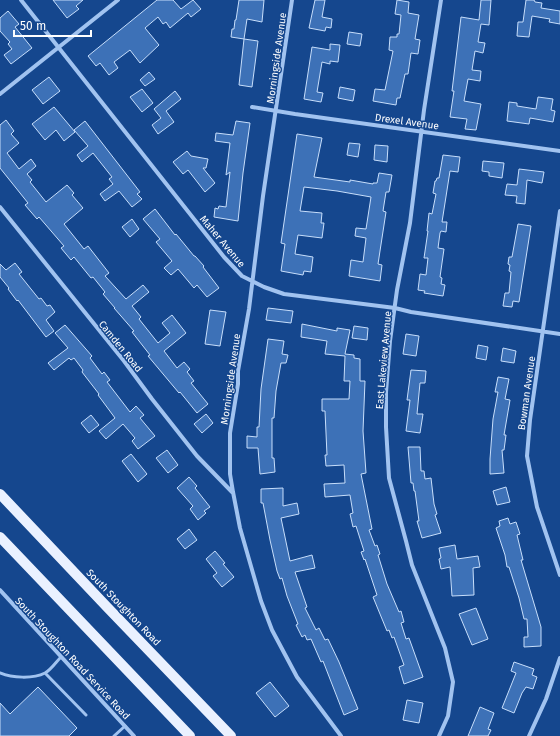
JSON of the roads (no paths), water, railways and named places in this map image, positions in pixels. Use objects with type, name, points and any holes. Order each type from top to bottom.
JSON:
[{"type":"main road","name":"South Stoughton Road","points":[[0,494],[231,736]]},
{"type":"main road","points":[[0,537],[190,736]]},
{"type":"street","name":"Maher Avenue","points":[[21,0],[59,46],[224,257],[242,276],[252,282],[284,294],[395,308],[411,312],[560,334]]},
{"type":"street","points":[[0,94],[118,0]]},
{"type":"street","name":"Morningside Avenue","points":[[292,0],[238,371],[238,384],[230,433],[230,474],[232,492],[242,535],[261,601],[272,630],[297,677],[341,736]]},
{"type":"street","name":"East Lakeview Avenue","points":[[439,736],[448,716],[453,682],[445,648],[412,565],[389,478],[386,427],[386,392],[390,341],[397,290],[410,223],[414,186],[423,132],[424,110],[441,0]]},
{"type":"street","name":"Drexel Avenue","points":[[252,107],[560,151]]},
{"type":"street","name":"Camden Road","points":[[0,207],[124,361],[152,399],[198,456],[232,492]]},
{"type":"street","name":"Bowman Avenue","points":[[560,211],[530,420],[527,456],[536,507],[560,575]]},
{"type":"street","name":"South Stoughton Road Service Road","points":[[0,590],[134,736]]},
{"type":"street","points":[[529,736],[546,699],[560,658]]},
{"type":"lane","points":[[0,673],[8,676],[27,677],[44,673],[61,657]]},
{"type":"lane","points":[[44,673],[86,715]]},
{"type":"lane","points":[[114,736],[125,726]]}]
